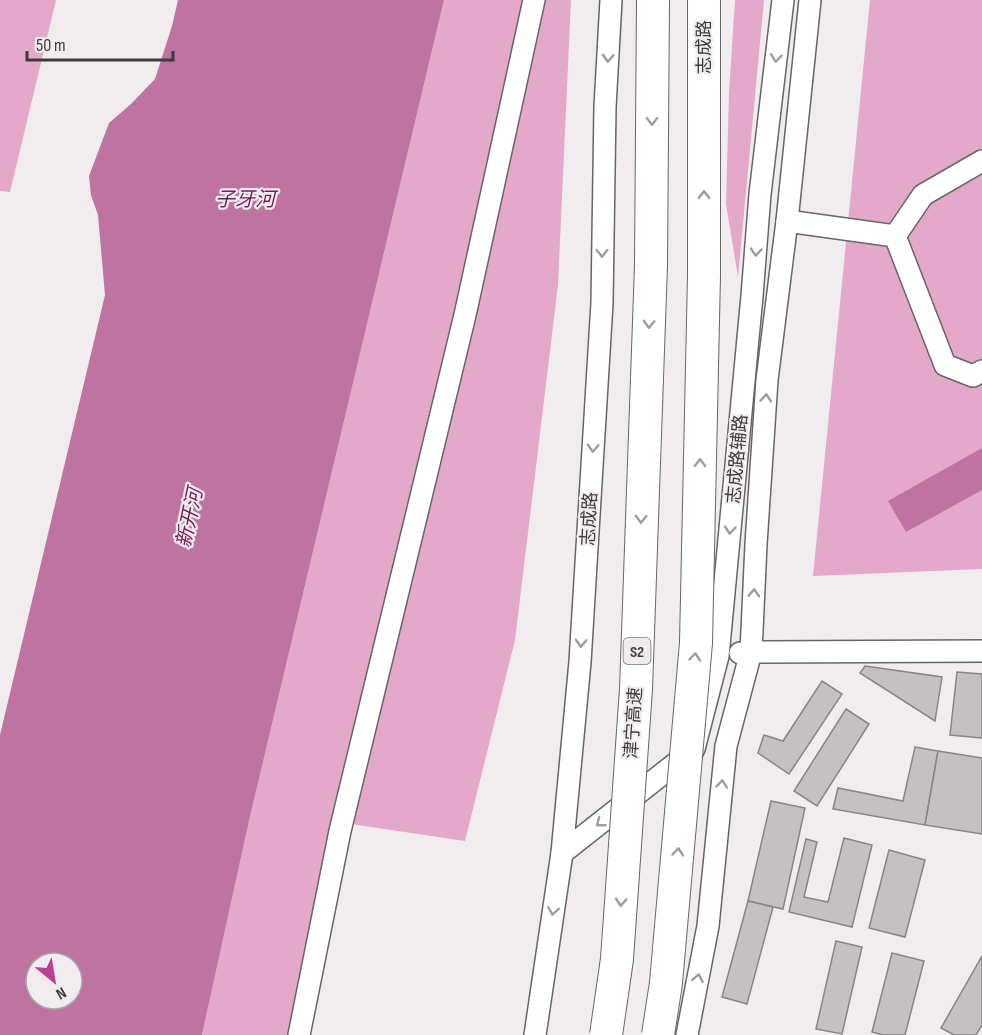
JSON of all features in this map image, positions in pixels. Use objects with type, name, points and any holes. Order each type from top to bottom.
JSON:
[{"type":"highway","name":"津宁高速","points":[[606,1035],[617,959],[636,688],[651,265],[653,0]]},
{"type":"highway","name":"志成路","points":[[658,1035],[666,983],[696,643],[704,275],[704,0]]},
{"type":"street","points":[[299,1035],[340,831],[465,315],[534,0]]},
{"type":"street","name":"志成路","points":[[535,1035],[562,853],[580,662],[601,315],[605,107],[611,0]]},
{"type":"street","name":"志成路辅路","points":[[562,853],[694,749],[718,656],[760,194],[783,0]]},
{"type":"street","points":[[687,1035],[708,926],[726,746],[751,652],[767,380],[787,221],[810,0]]},
{"type":"street","points":[[894,236],[923,195],[982,161]]},
{"type":"street","points":[[787,221],[894,236]]},
{"type":"street","points":[[894,236],[945,365],[973,376],[982,371]]},
{"type":"street","points":[[718,656],[751,652],[982,651]]},
{"type":"shaded area","points":[[0,0],[56,0],[10,192],[0,191]]},
{"type":"shaded area","points":[[444,0],[571,0],[558,285],[515,640],[465,841],[351,824],[296,1035],[202,1035],[249,821]]},
{"type":"shaded area","points":[[735,0],[764,0],[738,277],[726,204],[729,93]]},
{"type":"shaded area","points":[[870,0],[982,0],[982,569],[813,576]]},
{"type":"water","name":"子牙河","points":[[178,0],[444,0],[249,821],[202,1035],[0,1035],[0,735],[105,295],[98,215],[91,195],[89,176],[109,123],[155,79]]},
{"type":"water","points":[[982,448],[982,490],[906,532],[888,501]]},
{"type":"building","points":[[865,666],[942,677],[935,721],[860,673]]},
{"type":"building","points":[[957,672],[982,674],[982,738],[950,735]]},
{"type":"building","points":[[822,681],[842,694],[789,774],[758,753],[764,735],[783,741]]},
{"type":"building","points":[[846,709],[869,724],[817,806],[794,791]]},
{"type":"building","points":[[915,747],[938,751],[925,825],[833,809],[838,788],[903,801]]},
{"type":"building","points":[[938,751],[982,758],[982,834],[925,825]]},
{"type":"building","points":[[771,801],[805,808],[783,909],[748,901]]},
{"type":"building","points":[[844,838],[872,845],[852,927],[789,912],[806,839],[817,842],[804,897],[828,902]]},
{"type":"building","points":[[889,850],[925,860],[905,937],[869,928]]},
{"type":"building","points":[[748,901],[773,907],[747,1004],[722,997]]},
{"type":"building","points":[[836,941],[862,947],[842,1034],[816,1029]]},
{"type":"building","points":[[892,953],[924,961],[905,1035],[883,1035],[872,1032]]},
{"type":"building","points":[[982,956],[982,1025],[976,1035],[954,1035],[941,1028]]},
{"type":"water label","name":"新开河","points":[[189,518]]}]
